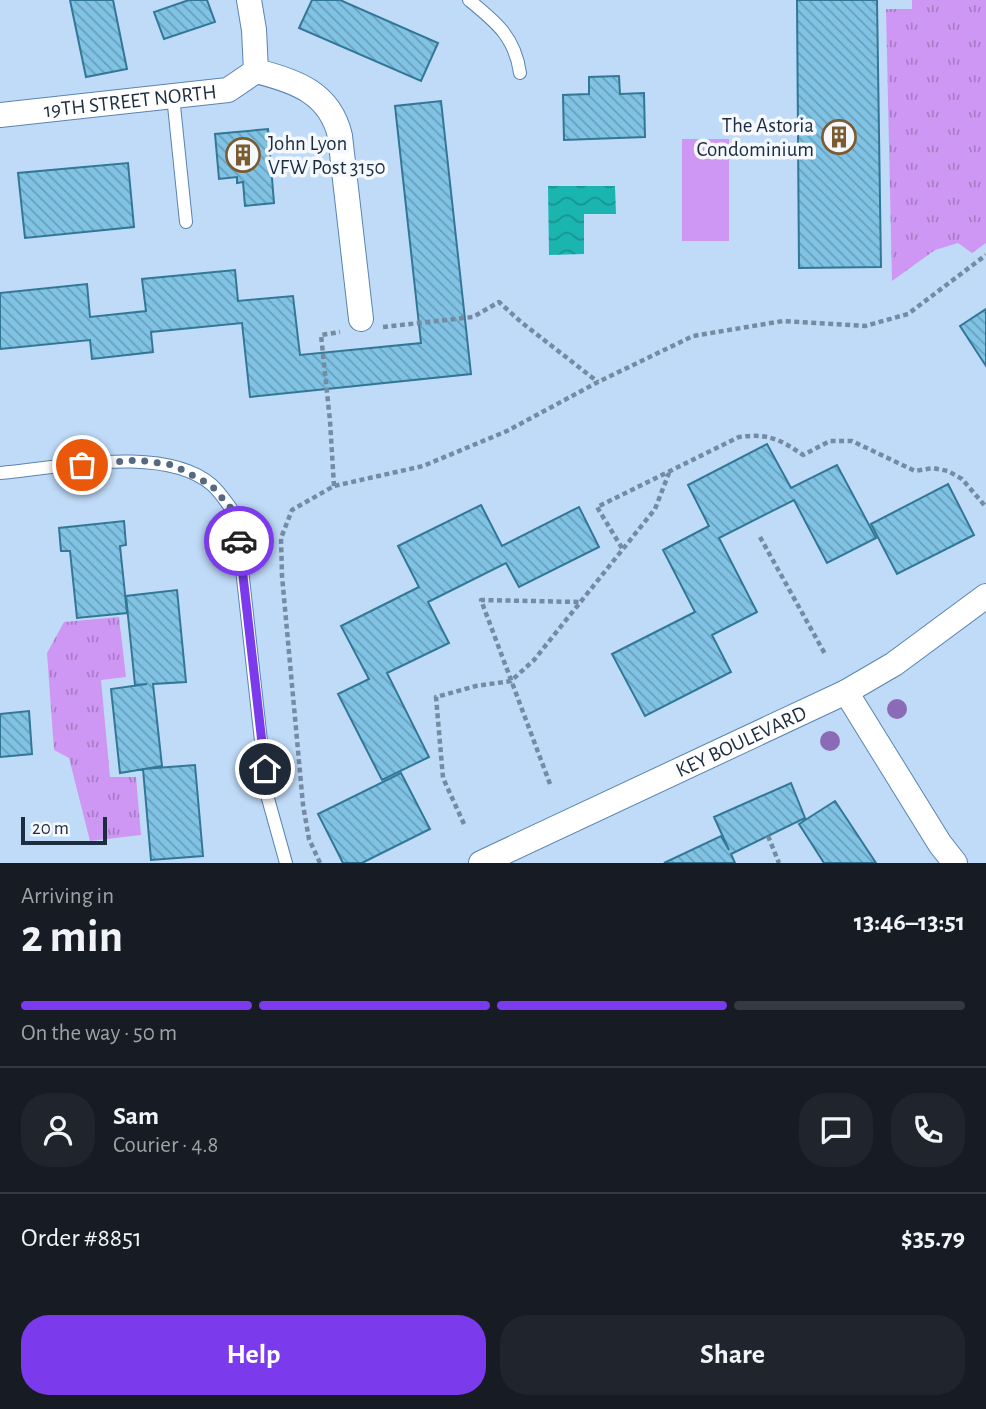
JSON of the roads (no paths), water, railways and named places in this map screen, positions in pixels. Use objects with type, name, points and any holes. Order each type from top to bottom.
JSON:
[{"type":"street","points":[[249,0],[256,71],[282,77],[304,87],[327,106],[336,120],[361,326]]},
{"type":"street","name":"19TH STREET NORTH","points":[[0,115],[228,90],[256,71]]},
{"type":"street","name":"KEY BOULEVARD","points":[[481,863],[846,692],[894,664],[986,596]]},
{"type":"street","points":[[846,692],[954,863]]},
{"type":"lane","points":[[469,0],[499,24],[517,55],[520,73]]},
{"type":"lane","points":[[173,96],[186,222]]},
{"type":"lane","points":[[0,473],[137,460],[173,465],[211,485],[236,514],[267,795],[286,863]]},
{"type":"water","points":[[548,186],[615,186],[616,214],[584,214],[584,254],[549,255]]},
{"type":"place","name":"The Astoria Condominium","points":[[839,137]]},
{"type":"place","name":"John Lyon VFW Post 3150","points":[[243,155]]}]
